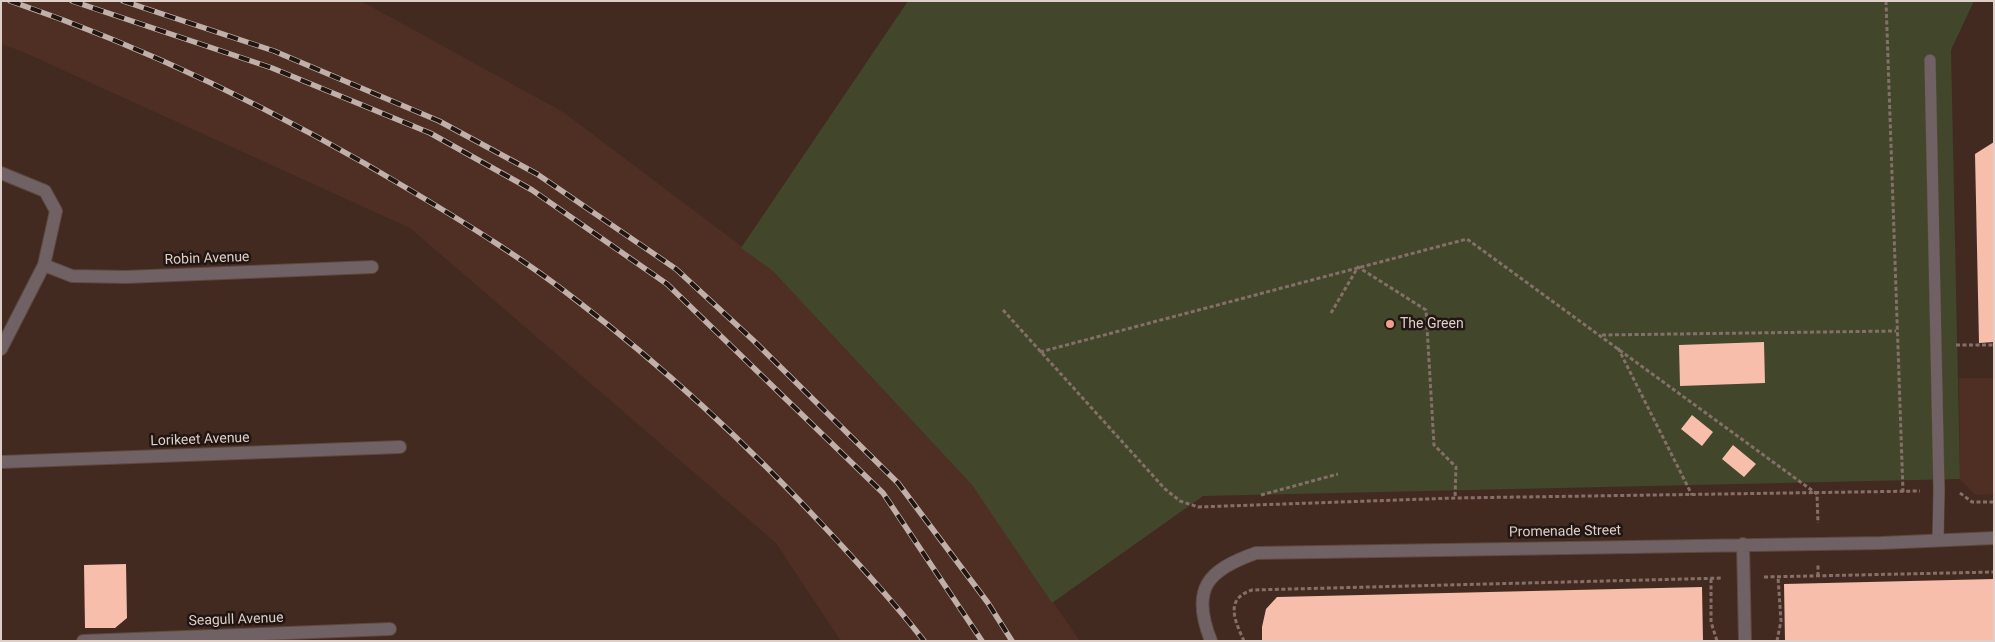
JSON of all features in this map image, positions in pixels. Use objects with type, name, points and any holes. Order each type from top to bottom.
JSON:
[{"type":"street","points":[[1,173],[45,191],[56,211],[44,264],[1,349]]},
{"type":"street","name":"Robin Avenue","points":[[44,264],[72,276],[126,277],[372,267]]},
{"type":"street","name":"Lorikeet Avenue","points":[[1,462],[400,447]]},
{"type":"street","name":"Promenade Street","points":[[1211,641],[1202,608],[1206,583],[1212,575],[1228,562],[1256,552],[1819,544],[1994,538]]},
{"type":"street","points":[[1743,544],[1745,641]]},
{"type":"street","name":"Seagull Avenue","points":[[83,641],[390,629]]},
{"type":"lane","points":[[1930,60],[1939,490],[1938,540]]},
{"type":"path","points":[[1886,1],[1903,492]]},
{"type":"path","points":[[1040,352],[1467,239],[1817,494]]},
{"type":"path","points":[[1331,313],[1358,267]]},
{"type":"path","points":[[1358,267],[1426,310],[1434,445],[1456,467],[1455,498]]},
{"type":"path","points":[[1002,310],[1165,489],[1180,501],[1198,507],[1455,498],[1817,494],[1955,489],[1972,502],[1994,502]]},
{"type":"path","points":[[1600,335],[1896,331]]},
{"type":"path","points":[[1954,345],[1994,345]]},
{"type":"path","points":[[1618,348],[1692,495]]},
{"type":"path","points":[[1261,495],[1338,474]]},
{"type":"path","points":[[1817,494],[1818,576]]},
{"type":"path","points":[[1244,641],[1235,623],[1234,604],[1245,592],[1260,589],[1994,572]]},
{"type":"path","points":[[1777,641],[1780,621],[1778,577]]},
{"type":"path","points":[[1711,579],[1711,622],[1717,641]]},
{"type":"shaded area","points":[[1,1],[361,1],[563,112],[773,270],[972,485],[1080,641],[841,641],[776,543],[410,228],[21,51],[1,44]]},
{"type":"shaded area","points":[[1959,378],[1994,378],[1994,494],[1975,495],[1960,479]]},
{"type":"green space","name":"The Green","points":[[908,1],[1974,1],[1951,50],[1960,479],[1203,496],[1052,603],[972,485],[773,271],[741,248]]},
{"type":"building","points":[[1994,142],[1994,342],[1979,343],[1975,154]]},
{"type":"building","points":[[1764,342],[1765,383],[1680,386],[1679,345]]},
{"type":"building","points":[[1692,415],[1713,432],[1702,446],[1681,429]]},
{"type":"building","points":[[1733,445],[1756,464],[1744,477],[1722,459]]},
{"type":"building","points":[[126,564],[127,618],[115,628],[85,628],[84,565]]},
{"type":"building","points":[[1994,579],[1994,641],[1785,641],[1784,584]]},
{"type":"building","points":[[1702,587],[1703,641],[1262,641],[1262,627],[1266,609],[1277,597]]},
{"type":"railway","points":[[10,1],[115,40],[268,111],[318,137],[415,193],[537,271],[644,354],[740,441],[831,534],[924,641]]},
{"type":"railway","points":[[72,1],[272,68],[430,133],[532,190],[667,284],[883,493],[982,641]]},
{"type":"railway","points":[[123,1],[274,51],[439,121],[537,174],[676,269],[753,340],[898,483],[988,603],[1012,641]]},
{"type":"place","name":"The Green","points":[[1390,324]]}]
